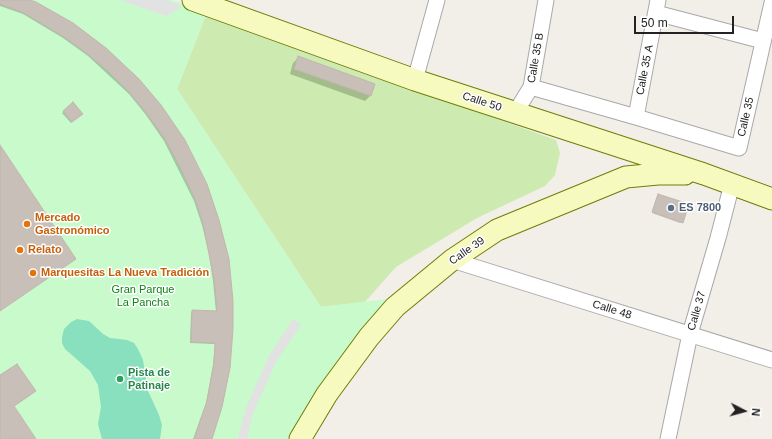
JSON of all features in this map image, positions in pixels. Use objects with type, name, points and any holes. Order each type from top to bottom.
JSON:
[{"type":"main road","name":"Calle 50","points":[[193,0],[415,80],[704,174],[772,199]]},
{"type":"main road","name":"Calle 39","points":[[300,439],[327,394],[369,337],[395,307],[452,260],[497,230],[626,177],[658,174],[704,174]]},
{"type":"street","points":[[415,80],[437,0]]},
{"type":"street","name":"Calle 35 B","points":[[515,113],[531,87],[546,0]]},
{"type":"street","name":"Calle 35","points":[[636,117],[739,148],[772,4]]},
{"type":"street","points":[[657,7],[764,40]]},
{"type":"street","name":"Calle 35 A","points":[[636,117],[657,7]]},
{"type":"street","points":[[531,87],[636,117]]},
{"type":"street","name":"Calle 37","points":[[668,439],[690,334],[732,184]]},
{"type":"street","name":"Calle 48","points":[[452,260],[772,360]]},
{"type":"green space","name":"Gran Parque La Pancha","points":[[0,0],[172,0],[207,12],[177,89],[321,307],[396,298],[294,439],[0,439]]},
{"type":"green space","points":[[206,15],[556,140],[560,153],[555,175],[545,186],[477,218],[396,267],[365,302],[321,307],[177,89]]},
{"type":"green space","name":"Pista de Patinaje","points":[[77,319],[89,321],[103,334],[110,338],[127,340],[134,343],[143,360],[148,391],[162,425],[160,439],[102,439],[98,424],[101,407],[98,385],[90,371],[65,349],[62,343],[64,329],[71,322]]},
{"type":"shaded area","points":[[120,0],[166,0],[183,6],[166,16]]},
{"type":"shaded area","points":[[293,319],[301,325],[277,360],[253,413],[247,439],[238,439],[245,410],[269,356]]},
{"type":"building","points":[[0,0],[30,0],[36,2],[73,23],[106,48],[139,79],[161,105],[185,140],[207,184],[219,220],[229,259],[233,301],[233,329],[230,368],[222,407],[212,439],[194,439],[207,401],[214,363],[215,343],[191,342],[192,310],[217,311],[214,279],[203,224],[195,199],[179,165],[165,139],[147,114],[130,93],[110,73],[89,55],[64,37],[24,13],[0,4]]},
{"type":"building","points":[[298,56],[375,84],[371,96],[294,69]]},
{"type":"building","points":[[73,102],[83,114],[72,122],[63,111]]},
{"type":"building","name":"Mercado Gastronómico","points":[[0,145],[76,259],[0,311]]},
{"type":"building","name":"ES 7800","points":[[658,194],[689,204],[683,223],[652,212]]},
{"type":"building","points":[[17,364],[36,391],[14,406],[36,439],[0,439],[0,375]]},
{"type":"place","name":"ES 7800","points":[[671,208]]},
{"type":"place","name":"Mercado Gastronómico","points":[[27,224]]},
{"type":"place","name":"Relato","points":[[20,250]]},
{"type":"place","name":"Marquesitas La Nueva Tradición","points":[[33,273]]},
{"type":"place","name":"Pista de Patinaje","points":[[120,379]]}]
